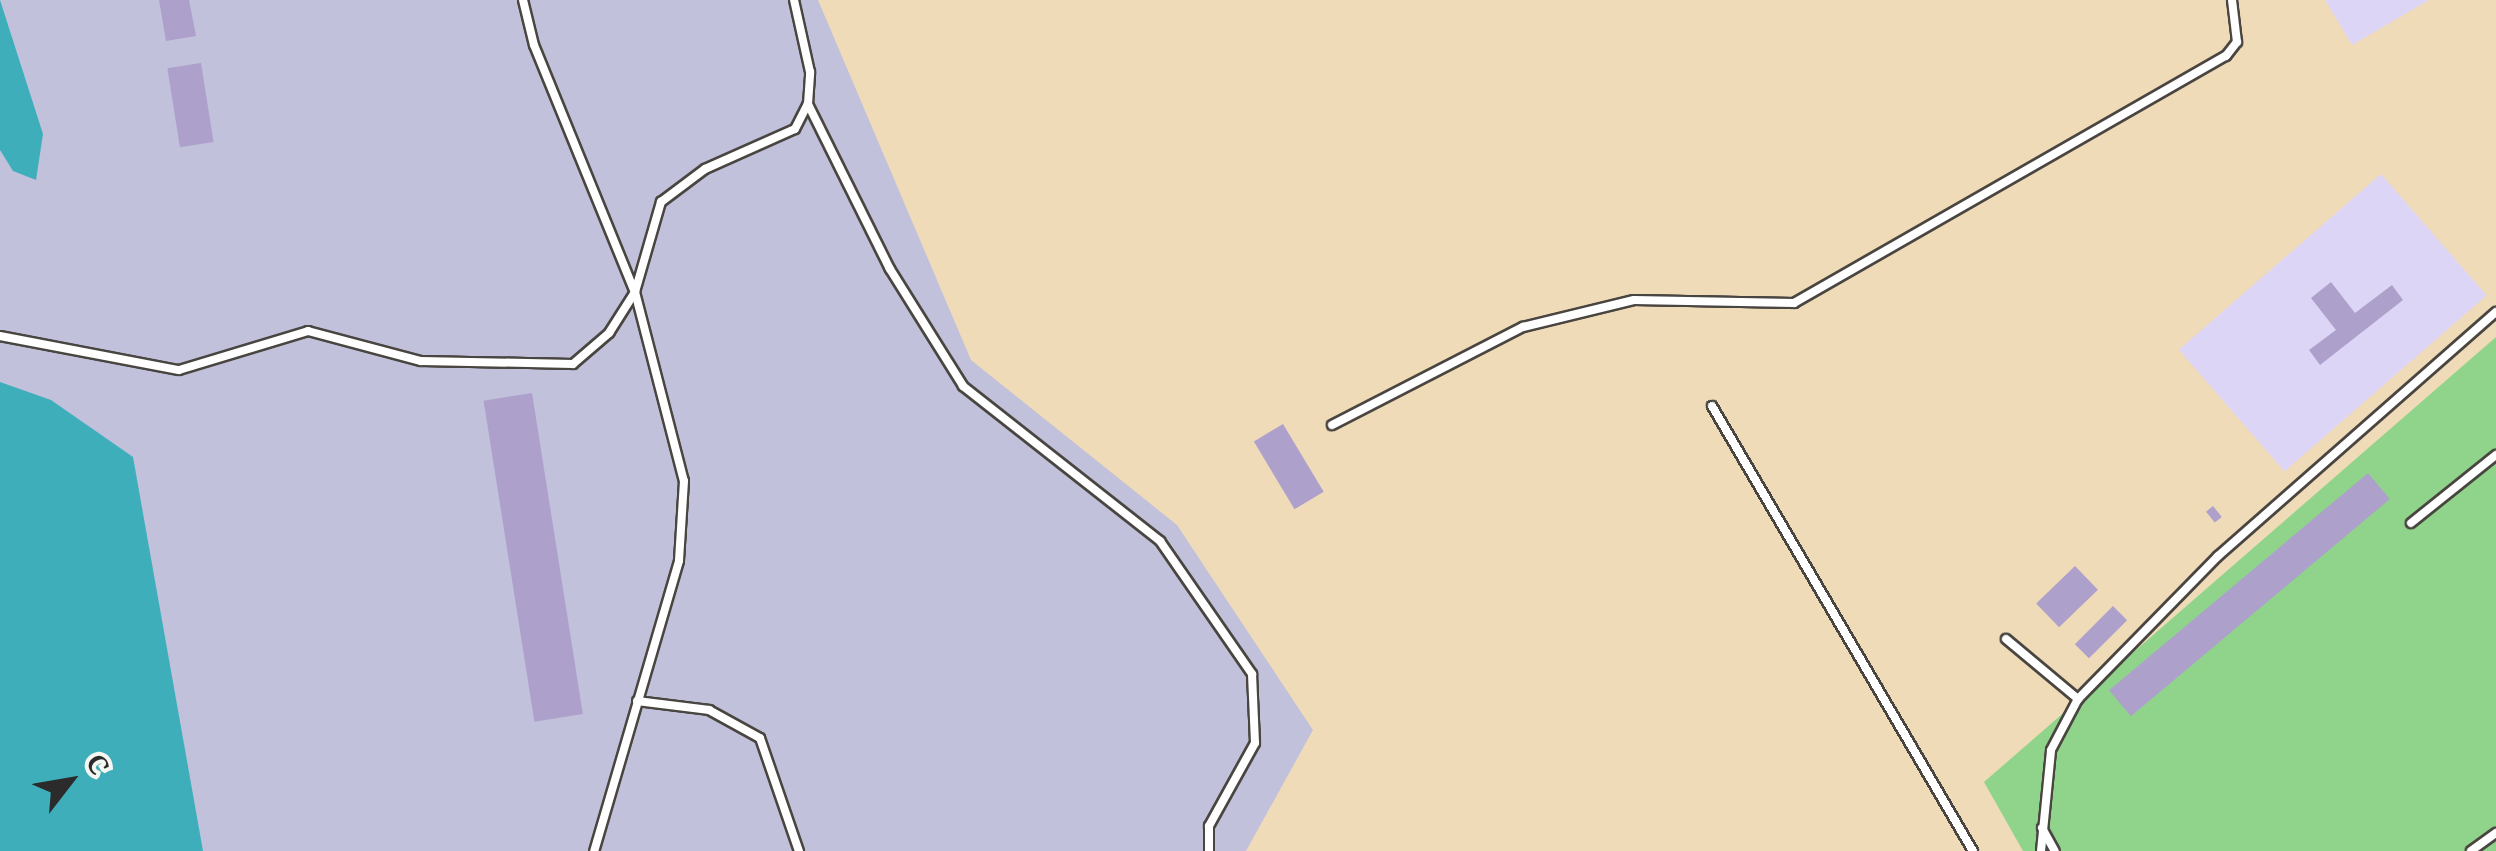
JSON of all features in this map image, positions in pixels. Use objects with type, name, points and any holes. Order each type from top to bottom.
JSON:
[{"type":"lane","points":[[523,0],[534,45],[635,292],[684,481],[679,561],[594,851]]},
{"type":"lane","points":[[0,336],[178,370],[308,331],[421,361],[573,364],[610,333],[635,292],[661,202],[705,170],[795,129],[808,104],[810,72],[794,0]]},
{"type":"lane","points":[[1332,425],[1522,326],[1634,300],[1794,303],[2226,56],[2237,42],[2232,0]]},
{"type":"lane","points":[[808,104],[890,269],[963,386],[1160,541],[1252,674],[1255,744],[1209,826],[1209,851]]},
{"type":"lane","points":[[2041,851],[2051,750],[2078,698],[2218,556],[2496,312]]},
{"type":"lane","points":[[1712,406],[1973,851]]},
{"type":"lane","points":[[2411,523],[2496,455]]},
{"type":"lane","points":[[2006,639],[2078,698]]},
{"type":"lane","points":[[637,701],[710,710],[760,738],[798,851]]},
{"type":"lane","points":[[2042,828],[2056,851]]},
{"type":"lane","points":[[2471,851],[2496,832]]},
{"type":"shaded area","points":[[0,0],[818,0],[971,360],[1177,525],[1313,730],[1246,851],[0,851]]},
{"type":"shaded area","points":[[2325,0],[2429,0],[2352,45]]},
{"type":"shaded area","points":[[2381,174],[2487,296],[2284,471],[2179,350]]},
{"type":"green space","points":[[2496,337],[2496,851],[2023,851],[1984,782]]},
{"type":"water","points":[[0,0],[43,134],[36,180],[13,171],[0,150]]},
{"type":"water","points":[[0,382],[51,400],[133,457],[203,851],[0,851]]},
{"type":"building","points":[[159,0],[189,0],[196,36],[166,41]]},
{"type":"building","points":[[201,63],[214,142],[180,147],[167,68]]},
{"type":"building","points":[[2331,282],[2355,313],[2392,285],[2403,300],[2320,365],[2309,350],[2336,330],[2311,298]]},
{"type":"building","points":[[532,393],[583,714],[534,722],[484,401]]},
{"type":"building","points":[[1283,424],[1324,492],[1295,509],[1254,442]]},
{"type":"building","points":[[2368,473],[2390,499],[2131,716],[2109,690]]},
{"type":"building","points":[[2213,506],[2222,517],[2215,523],[2206,512]]},
{"type":"building","points":[[2075,566],[2098,590],[2059,627],[2036,604]]},
{"type":"building","points":[[2113,606],[2127,620],[2089,658],[2075,644]]}]
